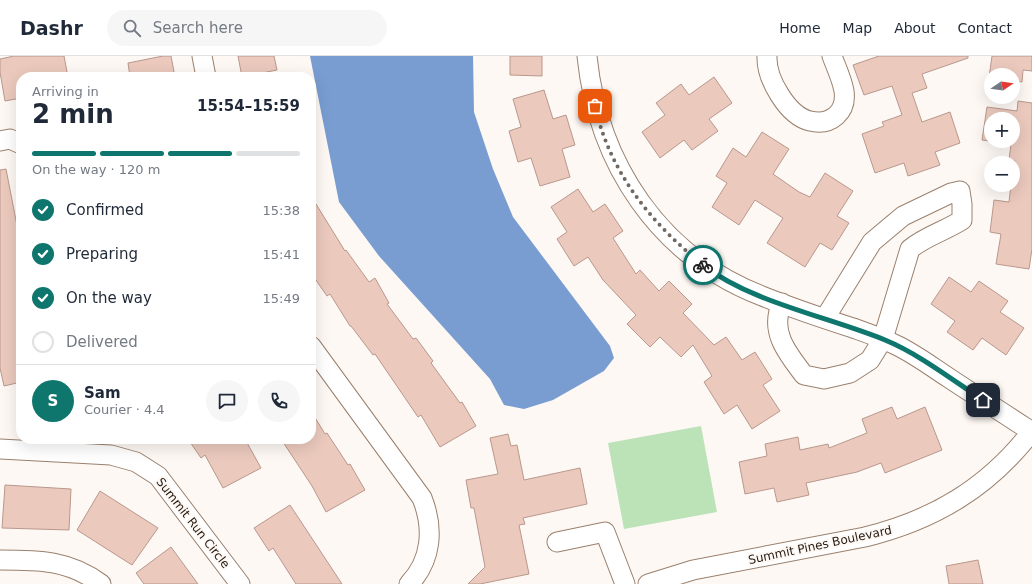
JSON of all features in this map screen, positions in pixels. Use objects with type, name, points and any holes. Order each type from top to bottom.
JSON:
[{"type":"street","points":[[202,56],[205,72]]},
{"type":"street","points":[[587,56],[590,81],[602,130],[616,164],[636,196],[659,226],[677,244],[706,267],[727,280],[761,296],[883,339],[909,352],[1032,432]]},
{"type":"street","points":[[767,56],[772,81],[787,106],[809,121],[821,122],[835,119],[843,108],[844,92],[832,56]]},
{"type":"street","points":[[0,141],[10,139],[16,142]]},
{"type":"street","points":[[782,303],[777,314],[777,328],[788,355],[804,375],[824,379],[850,373],[870,360],[883,339],[910,248],[920,240],[962,220],[960,191],[951,193],[903,216],[872,242],[825,318]]},
{"type":"street","points":[[893,224],[915,244]]},
{"type":"street","points":[[316,353],[422,498],[430,523],[428,549],[418,573],[409,584]]},
{"type":"street","name":"Summit Pines Boulevard","points":[[648,584],[693,570],[865,538],[890,531],[925,518],[958,500],[988,478],[1015,452],[1032,432]]},
{"type":"street","name":"Summit Run Circle","points":[[0,449],[79,446],[124,457],[148,468],[167,486],[240,584]]},
{"type":"street","points":[[557,542],[605,532],[625,584]]},
{"type":"street","points":[[0,560],[58,563],[81,571],[101,584]]},
{"type":"green space","points":[[701,426],[717,512],[624,529],[608,443]]},
{"type":"water","points":[[310,56],[473,56],[474,112],[493,169],[513,217],[610,346],[614,358],[604,371],[553,400],[524,409],[504,405],[490,379],[379,256],[339,202],[316,86],[316,72],[313,72]]},
{"type":"building","points":[[14,56],[64,56],[67,72],[16,72],[16,99],[5,101],[0,72],[0,59]]},
{"type":"building","points":[[163,56],[171,56],[174,72],[129,72],[128,63]]},
{"type":"building","points":[[238,56],[274,56],[277,70],[267,72],[241,72]]},
{"type":"building","points":[[510,56],[542,56],[542,76],[510,75]]},
{"type":"building","points":[[879,56],[968,56],[968,58],[922,74],[927,88],[912,93],[922,122],[950,112],[960,143],[935,152],[940,165],[908,176],[904,163],[875,173],[862,134],[884,126],[882,122],[902,115],[892,86],[864,95],[853,65]]},
{"type":"building","points":[[992,56],[1032,56],[1032,71],[1023,70],[1022,82],[1020,82],[1020,68],[990,68]]},
{"type":"building","points":[[714,77],[732,103],[709,119],[718,131],[692,150],[684,140],[660,158],[642,132],[665,115],[656,103],[681,84],[689,95]]},
{"type":"building","points":[[544,90],[553,119],[566,115],[575,145],[562,149],[570,177],[540,186],[531,158],[518,162],[509,131],[521,127],[513,99]]},
{"type":"building","points":[[1020,101],[1032,103],[1032,249],[1029,269],[996,264],[1001,234],[990,232],[994,200],[1009,202],[1010,192],[1020,192],[1020,156],[1010,156],[1010,148],[1020,148],[1020,112],[986,112],[987,107],[1017,111],[1018,104],[1020,104]]},
{"type":"building","points":[[984,127],[984,140],[982,140]]},
{"type":"building","points":[[762,132],[789,149],[773,174],[799,192],[810,197],[825,173],[853,191],[837,216],[849,223],[832,250],[820,243],[805,267],[767,243],[783,218],[755,200],[739,225],[712,207],[727,183],[716,176],[733,148],[746,157]]},
{"type":"building","points":[[6,169],[16,220],[16,383],[4,386],[0,368],[0,170]]},
{"type":"building","points":[[578,189],[593,212],[605,204],[623,231],[613,238],[636,274],[640,270],[659,291],[669,281],[692,304],[683,313],[714,345],[726,337],[742,360],[755,352],[772,379],[763,385],[780,411],[752,429],[737,405],[724,414],[704,382],[712,376],[693,345],[681,357],[660,337],[650,347],[627,324],[636,315],[603,280],[588,257],[574,266],[557,239],[567,232],[551,207]]},
{"type":"building","points":[[316,204],[345,251],[346,250],[369,282],[375,278],[389,303],[387,304],[413,339],[416,338],[433,361],[431,363],[460,403],[462,402],[476,426],[440,447],[421,415],[418,417],[375,354],[373,355],[350,326],[330,294],[327,296],[316,280]]},
{"type":"building","points":[[949,277],[971,292],[979,281],[1008,301],[1000,312],[1024,328],[1006,355],[982,338],[973,350],[947,332],[955,321],[931,304]]},
{"type":"building","points":[[892,407],[897,419],[925,407],[942,450],[885,473],[881,463],[857,472],[806,483],[809,495],[777,502],[774,488],[745,494],[739,462],[767,456],[765,444],[798,437],[800,450],[828,444],[829,448],[867,433],[862,419]]},
{"type":"building","points":[[316,419],[348,465],[350,464],[365,490],[326,512],[312,486],[284,444],[316,444]]},
{"type":"building","points":[[508,434],[511,446],[517,445],[524,480],[580,468],[587,504],[523,518],[525,524],[519,525],[529,574],[480,584],[468,584],[485,567],[474,508],[471,508],[466,480],[498,474],[490,438]]},
{"type":"building","points":[[191,444],[248,444],[261,468],[223,488],[205,455],[201,458]]},
{"type":"building","points":[[5,485],[71,489],[69,530],[2,528]]},
{"type":"building","points":[[100,491],[158,528],[132,565],[77,530]]},
{"type":"building","points":[[290,505],[342,584],[296,584],[273,548],[269,551],[254,528]]},
{"type":"building","points":[[171,547],[198,584],[144,584],[136,573]]},
{"type":"building","points":[[978,560],[983,584],[949,584],[946,566]]},
{"type":"way so far","points":[[595,106],[606,141],[616,164],[636,196],[659,226],[677,244],[703,265]]},
{"type":"route","points":[[703,265],[727,280],[761,296],[883,339],[896,345],[983,400]]}]
